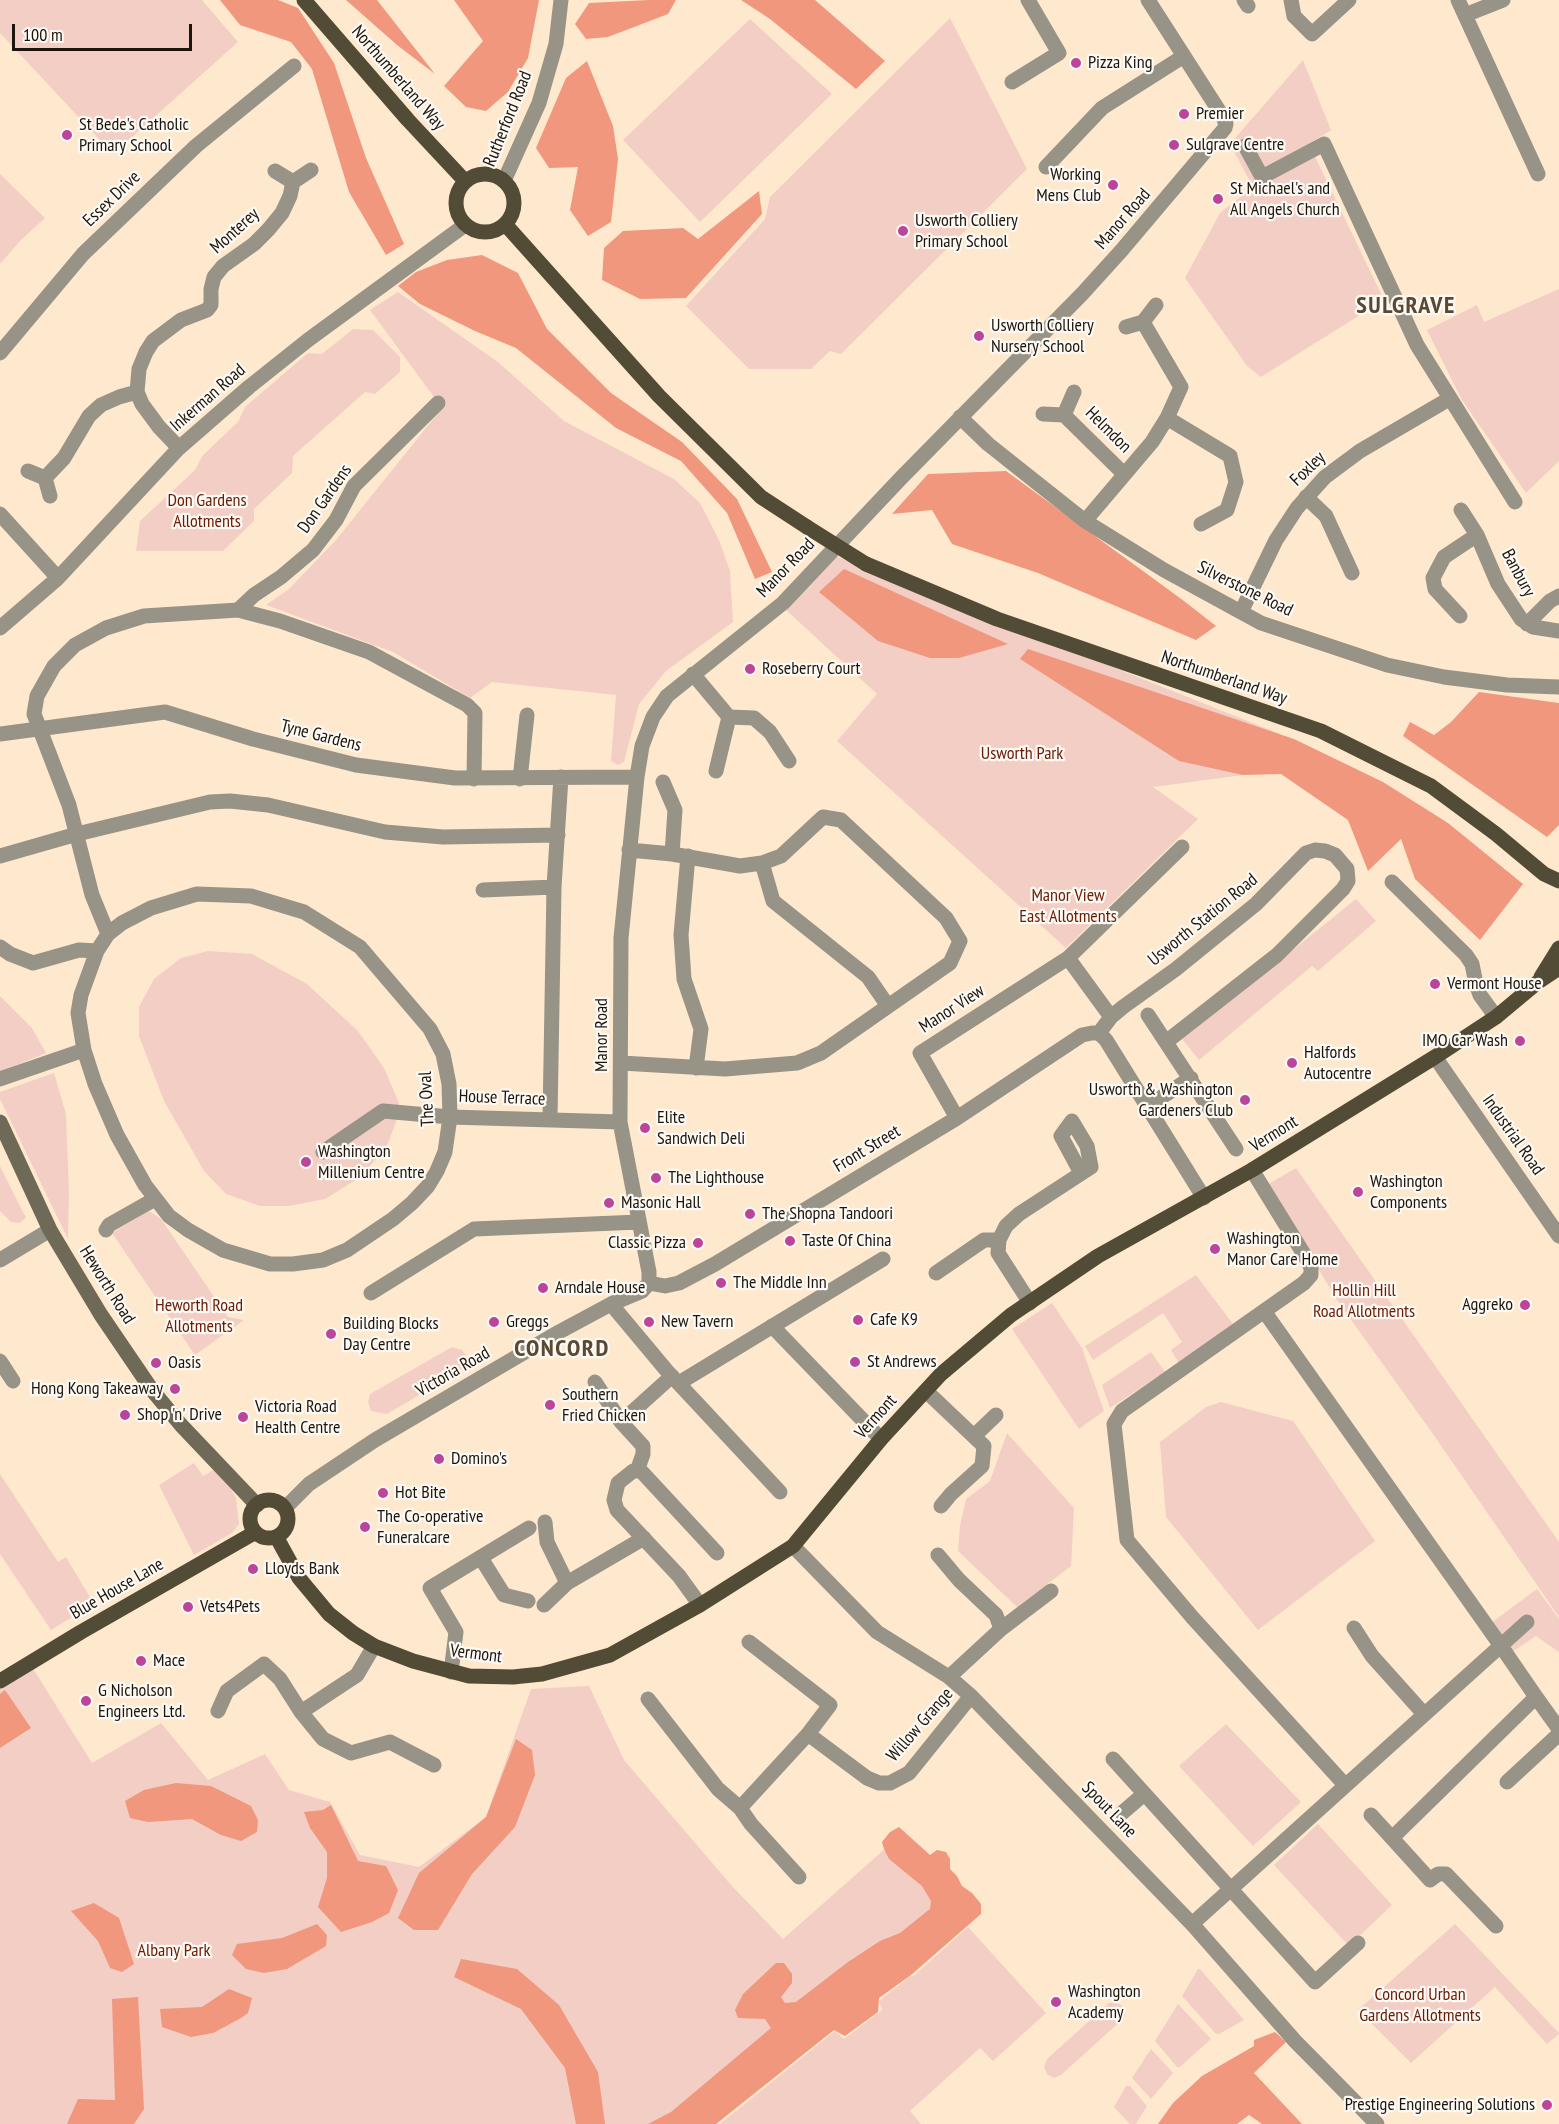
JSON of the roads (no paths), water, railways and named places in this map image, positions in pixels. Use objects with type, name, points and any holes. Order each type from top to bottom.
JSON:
[{"type":"main road","name":"Northumberland Way","points":[[304,0],[408,120],[465,181]]},
{"type":"main road","points":[[484,174],[494,175],[504,181],[511,189],[514,199],[513,209],[505,224],[496,230],[487,232],[477,231],[465,225],[456,207],[456,197],[465,181],[484,174]]},
{"type":"main road","name":"Northumberland Way","points":[[505,224],[659,396],[761,497],[807,527],[866,564],[997,619],[1321,731],[1431,786],[1496,834],[1544,874],[1559,894]]},
{"type":"main road","name":"Northumberland Way","points":[[1544,874],[1559,881]]},
{"type":"main road","name":"Vermont","points":[[1538,982],[1559,948]]},
{"type":"main road","name":"Vermont","points":[[278,1538],[299,1578],[313,1597],[329,1614],[374,1646],[451,1672],[470,1676],[513,1677],[554,1671],[610,1655],[700,1605],[793,1546],[881,1439],[941,1374],[1011,1315],[1098,1256],[1252,1170],[1435,1057],[1496,1017],[1538,982],[1559,968]]},
{"type":"main road","points":[[268,1500],[275,1501],[285,1508],[289,1519],[288,1526],[278,1538],[263,1538],[255,1533],[250,1518],[257,1504],[268,1500]]},
{"type":"main road","name":"Blue House Lane","points":[[0,1681],[90,1626],[255,1533]]},
{"type":"street","name":"Rutherford Road","points":[[504,181],[539,103],[556,44],[561,0]]},
{"type":"street","points":[[1012,82],[1059,53],[1028,0]]},
{"type":"street","points":[[1291,0],[1294,16],[1312,34],[1349,0]]},
{"type":"street","points":[[1458,0],[1538,174]]},
{"type":"street","points":[[1464,15],[1503,0]]},
{"type":"street","name":"Manor Road","points":[[649,1282],[620,1122],[621,938],[637,777],[642,746],[653,717],[667,696],[783,603],[828,553],[1113,260],[1225,128],[1223,117],[1153,2]]},
{"type":"street","points":[[1046,167],[1102,108],[1184,56]]},
{"type":"street","name":"Essex Drive","points":[[0,353],[91,247],[196,146],[294,66]]},
{"type":"street","points":[[1245,146],[1262,177],[1324,144],[1417,345],[1515,502]]},
{"type":"street","points":[[276,171],[293,182],[311,170]]},
{"type":"street","name":"Monterey","points":[[207,310],[211,305],[214,277],[223,266],[254,244],[268,230],[282,213],[290,196],[293,182]]},
{"type":"street","name":"Inkerman Road","points":[[0,628],[57,579],[179,448],[249,387],[308,340],[465,225]]},
{"type":"street","points":[[1126,327],[1143,322],[1156,305]]},
{"type":"street","points":[[179,448],[142,404],[137,392],[139,369],[153,341],[181,320],[207,310],[225,310]]},
{"type":"street","name":"Helmdon","points":[[1085,521],[1152,442],[1167,418],[1181,387],[1143,322]]},
{"type":"street","points":[[45,478],[64,458],[89,416],[101,405],[137,392]]},
{"type":"street","name":"Helmdon","points":[[1064,415],[1074,392]]},
{"type":"street","name":"Foxley","points":[[1241,612],[1276,540],[1306,497],[1341,464],[1449,399]]},
{"type":"street","name":"Don Gardens","points":[[238,610],[254,595],[281,577],[314,550],[336,520],[354,486],[438,404]]},
{"type":"street","name":"Helmdon","points":[[1043,414],[1064,415],[1124,474]]},
{"type":"street","name":"Silverstone Road","points":[[960,417],[988,444],[1085,521],[1164,570],[1261,622],[1387,665],[1444,677],[1507,685],[1559,687]]},
{"type":"street","points":[[1167,418],[1230,456],[1236,482],[1227,510],[1200,524]]},
{"type":"street","points":[[28,471],[45,478]]},
{"type":"street","points":[[45,478],[50,496]]},
{"type":"street","points":[[1306,497],[1326,516],[1352,573]]},
{"type":"street","name":"Banbury","points":[[1461,510],[1477,535],[1498,584],[1521,619],[1543,630],[1559,631]]},
{"type":"street","points":[[0,514],[57,579]]},
{"type":"street","points":[[1460,616],[1435,589],[1433,578],[1444,557],[1477,535]]},
{"type":"street","points":[[1527,624],[1550,601],[1559,596]]},
{"type":"street","points":[[108,934],[92,895],[69,805],[34,714],[37,696],[54,666],[75,645],[106,628],[144,616],[238,610],[280,621],[369,652],[467,705],[475,713],[474,779]]},
{"type":"street","points":[[693,674],[729,717],[754,718],[770,732],[789,761]]},
{"type":"street","name":"Tyne Gardens","points":[[0,734],[165,712],[253,739],[356,765],[474,779],[637,777]]},
{"type":"street","points":[[520,779],[527,716]]},
{"type":"street","points":[[716,771],[729,717]]},
{"type":"street","points":[[550,1119],[554,887],[561,777]]},
{"type":"street","points":[[663,782],[675,810],[680,855],[684,979],[701,1029],[696,1068]]},
{"type":"street","points":[[0,856],[77,834],[210,802],[230,801],[268,805],[385,832],[443,837],[558,835]]},
{"type":"street","points":[[621,1063],[725,1069],[796,1064],[821,1053],[950,963],[960,941],[946,918],[841,820],[822,818],[781,856],[762,863],[740,866],[680,855],[628,850]]},
{"type":"street","points":[[1111,1017],[1068,958],[1182,847]]},
{"type":"street","name":"Usworth Station Road","points":[[1099,1033],[1111,1017],[1235,923],[1306,853],[1316,850],[1335,855],[1343,862],[1347,869],[1348,881],[1343,889],[1277,955],[1166,1041]]},
{"type":"street","points":[[762,863],[773,900],[868,977],[888,1006]]},
{"type":"street","points":[[1392,882],[1466,955],[1472,964],[1480,995],[1496,1017]]},
{"type":"street","points":[[483,890],[554,887]]},
{"type":"street","name":"The Oval","points":[[197,894],[251,896],[304,912],[360,947],[430,1029],[443,1054],[449,1084],[450,1117],[446,1152],[428,1186],[393,1219],[363,1241],[322,1260],[270,1264],[223,1250],[188,1230],[169,1216],[145,1185],[117,1134],[95,1084],[84,1050],[78,1013],[81,995],[97,951],[108,934],[122,923],[151,908],[197,894]]},
{"type":"street","points":[[0,947],[10,954],[33,963],[79,950],[97,951]]},
{"type":"street","name":"Manor View","points":[[957,1118],[920,1053],[1068,958]]},
{"type":"street","points":[[1148,1015],[1236,1149]]},
{"type":"street","points":[[1099,1033],[1106,1040],[1204,1198]]},
{"type":"street","name":"Front Street","points":[[649,1282],[664,1286],[679,1283],[698,1273],[957,1118],[1082,1035],[1099,1033]]},
{"type":"street","points":[[0,1079],[84,1050]]},
{"type":"street","name":"Industrial Road","points":[[1435,1057],[1559,1236]]},
{"type":"street","points":[[1148,1106],[1191,1078]]},
{"type":"street","name":"House Terrace","points":[[323,1152],[382,1111],[450,1117],[620,1122]]},
{"type":"street","name":"Heworth Road","points":[[0,1122],[50,1230],[101,1315],[152,1390],[181,1425],[257,1504]]},
{"type":"street","points":[[1252,1170],[1311,1268],[1311,1275],[1304,1283],[1122,1411],[1114,1424],[1126,1540],[1192,1617],[1345,1785]]},
{"type":"street","points":[[1030,1303],[998,1253],[999,1240],[1006,1226],[1019,1214],[1081,1173]]},
{"type":"street","points":[[106,1230],[109,1225],[155,1199]]},
{"type":"street","points":[[371,1293],[474,1229],[639,1222]]},
{"type":"street","points":[[0,1260],[50,1230]]},
{"type":"street","points":[[936,1273],[984,1240],[999,1240]]},
{"type":"street","points":[[621,1422],[673,1377],[772,1326],[883,1259]]},
{"type":"street","name":"Victoria Road","points":[[285,1508],[309,1484],[375,1440],[559,1332],[611,1304],[642,1291],[649,1282]]},
{"type":"street","points":[[611,1304],[673,1377],[780,1492]]},
{"type":"street","points":[[1264,1311],[1501,1646],[1559,1732],[1507,1782]]},
{"type":"street","points":[[772,1326],[881,1439]]},
{"type":"street","points":[[0,1361],[13,1381]]},
{"type":"street","points":[[595,1382],[621,1422],[643,1446],[637,1472]]},
{"type":"street","points":[[926,1391],[984,1446],[982,1466],[941,1506]]},
{"type":"street","points":[[974,1436],[996,1415]]},
{"type":"street","points":[[700,1605],[679,1576],[617,1510],[614,1500],[618,1484],[633,1471],[641,1472],[717,1553]]},
{"type":"street","points":[[545,1522],[547,1542],[567,1583]]},
{"type":"street","points":[[451,1672],[456,1632],[430,1588],[530,1528]]},
{"type":"street","points":[[544,1605],[567,1583],[644,1538]]},
{"type":"street","name":"Spout Lane","points":[[793,1546],[877,1632],[949,1677],[971,1696],[1192,1924],[1296,2041],[1377,2124]]},
{"type":"street","points":[[938,1555],[959,1580],[996,1615],[1001,1629]]},
{"type":"street","points":[[481,1558],[504,1595],[528,1601]]},
{"type":"street","points":[[949,1677],[1001,1629],[1051,1591]]},
{"type":"street","points":[[1192,1924],[1527,1622]]},
{"type":"street","points":[[1353,1628],[1372,1656],[1425,1714]]},
{"type":"street","points":[[740,1808],[808,1734],[830,1706],[749,1642]]},
{"type":"street","points":[[301,1712],[357,1675],[374,1646]]},
{"type":"street","points":[[218,1711],[227,1691],[264,1664],[279,1679],[323,1739],[351,1753],[390,1742],[434,1765]]},
{"type":"street","name":"Willow Grange","points":[[808,1734],[867,1778],[879,1783],[890,1783],[909,1773],[971,1696]]},
{"type":"street","points":[[1392,1838],[1536,1697]]},
{"type":"street","points":[[648,1699],[718,1789],[740,1808],[751,1824],[799,1877]]},
{"type":"street","points":[[1113,1759],[1316,1982],[1358,1943]]},
{"type":"street","points":[[1122,1813],[1144,1794]]},
{"type":"street","points":[[1371,1815],[1430,1880],[1438,1874],[1446,1874],[1496,1926]]},
{"type":"place","name":"Pizza King","points":[[1076,63]]},
{"type":"place","name":"Premier","points":[[1184,114]]},
{"type":"place","name":"St Bede's Catholic Primary School","points":[[67,135]]},
{"type":"place","name":"Sulgrave Centre","points":[[1174,145]]},
{"type":"place","name":"Working Mens Club","points":[[1113,185]]},
{"type":"place","name":"St Michael's and All Angels Church","points":[[1218,199]]},
{"type":"place","name":"Usworth Colliery Primary School","points":[[903,231]]},
{"type":"place","name":"Usworth Colliery Nursery School","points":[[979,336]]},
{"type":"place","name":"Roseberry Court","points":[[750,669]]},
{"type":"place","name":"Vermont House","points":[[1435,984]]},
{"type":"place","name":"IMO Car Wash","points":[[1520,1041]]},
{"type":"place","name":"Halfords Autocentre","points":[[1292,1063]]},
{"type":"place","name":"Usworth & Washington Gardeners Club","points":[[1245,1100]]},
{"type":"place","name":"Elite Sandwich Deli","points":[[645,1128]]},
{"type":"place","name":"Washington Millenium Centre","points":[[306,1162]]},
{"type":"place","name":"The Lighthouse","points":[[656,1178]]},
{"type":"place","name":"Washington Components","points":[[1358,1192]]},
{"type":"place","name":"Masonic Hall","points":[[609,1203]]},
{"type":"place","name":"The Shopna Tandoori","points":[[750,1214]]},
{"type":"place","name":"Taste Of China","points":[[790,1241]]},
{"type":"place","name":"Classic Pizza","points":[[698,1243]]},
{"type":"place","name":"Washington Manor Care Home","points":[[1215,1249]]},
{"type":"place","name":"The Middle Inn","points":[[721,1283]]},
{"type":"place","name":"Arndale House","points":[[543,1288]]},
{"type":"place","name":"Aggreko","points":[[1525,1305]]},
{"type":"place","name":"Cafe K9","points":[[858,1320]]},
{"type":"place","name":"Greggs","points":[[494,1322]]},
{"type":"place","name":"New Tavern","points":[[649,1322]]},
{"type":"place","name":"Building Blocks Day Centre","points":[[331,1334]]},
{"type":"place","name":"St Andrews","points":[[855,1362]]},
{"type":"place","name":"Oasis","points":[[156,1363]]},
{"type":"place","name":"Hong Kong Takeaway","points":[[175,1389]]},
{"type":"place","name":"Southern Fried Chicken","points":[[550,1405]]},
{"type":"place","name":"Shop 'n' Drive","points":[[125,1415]]},
{"type":"place","name":"Victoria Road Health Centre","points":[[243,1417]]},
{"type":"place","name":"Domino's","points":[[439,1459]]},
{"type":"place","name":"Hot Bite","points":[[383,1493]]},
{"type":"place","name":"The Co-operative Funeralcare","points":[[365,1527]]},
{"type":"place","name":"Lloyds Bank","points":[[253,1569]]},
{"type":"place","name":"Vets4Pets","points":[[188,1607]]},
{"type":"place","name":"Mace","points":[[141,1661]]},
{"type":"place","name":"G Nicholson Engineers Ltd.","points":[[86,1701]]},
{"type":"place","name":"Washington Academy","points":[[1056,2002]]},
{"type":"place","name":"Prestige Engineering Solutions","points":[[1547,2105]]},
{"type":"district","name":"SULGRAVE","points":[[1406,306]]},
{"type":"district","name":"CONCORD","points":[[562,1349]]},
{"type":"park label","name":"Don Gardens Allotments","points":[[207,511]]},
{"type":"park label","name":"Usworth Park","points":[[1022,754]]},
{"type":"park label","name":"Manor View East Allotments","points":[[1068,906]]},
{"type":"park label","name":"Hollin Hill Road Allotments","points":[[1364,1301]]},
{"type":"park label","name":"Heworth Road Allotments","points":[[199,1316]]},
{"type":"park label","name":"Albany Park","points":[[174,1951]]},
{"type":"park label","name":"Concord Urban Gardens Allotments","points":[[1420,2005]]}]
